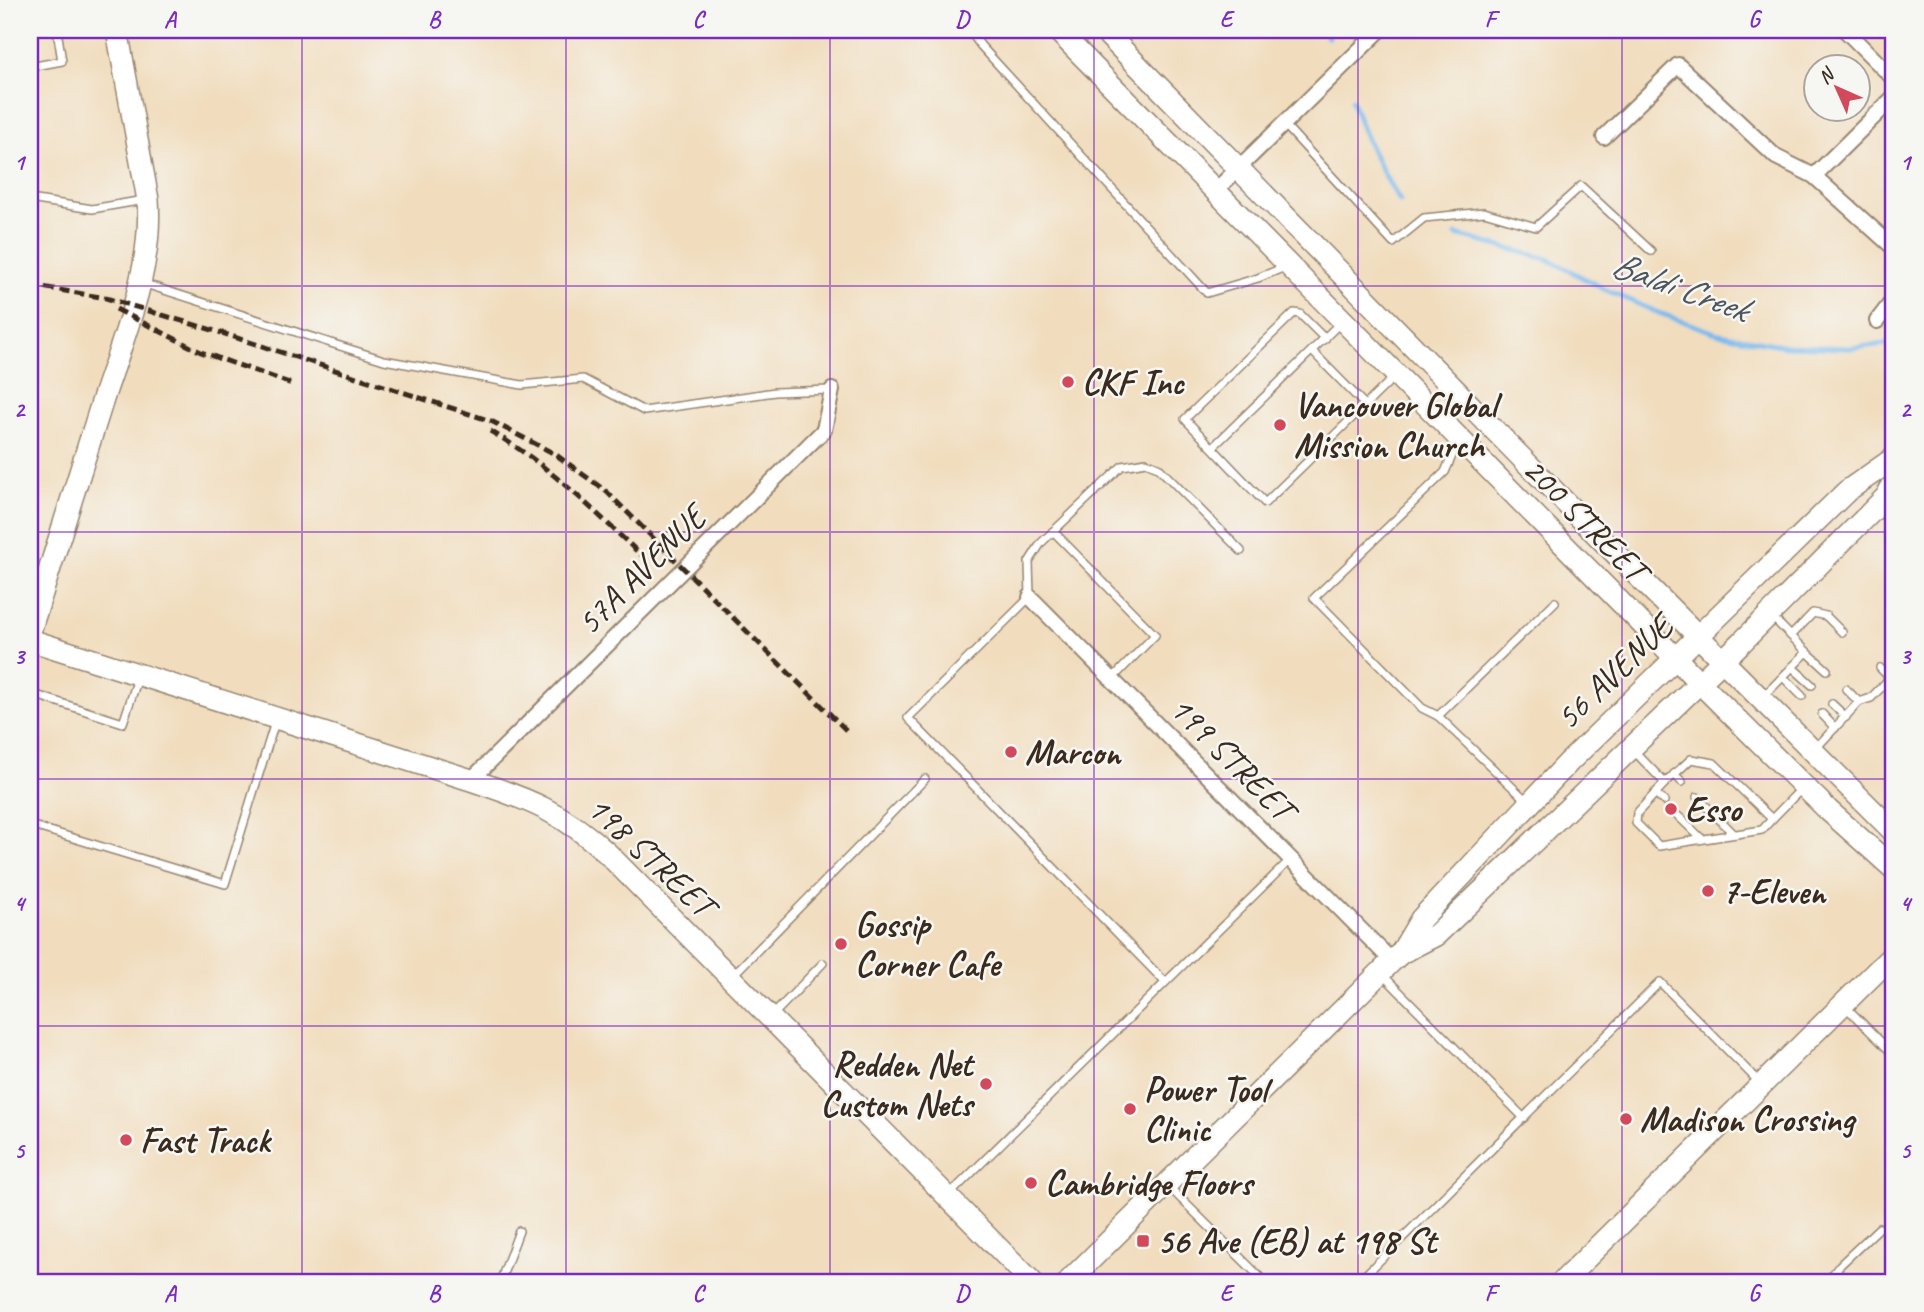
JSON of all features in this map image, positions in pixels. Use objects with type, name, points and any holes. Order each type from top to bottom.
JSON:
[{"type":"main road","points":[[30,631],[140,282],[150,226],[148,200],[117,30]]},
{"type":"main road","name":"200 STREET","points":[[1057,30],[1699,682],[1804,786],[1894,869]]},
{"type":"main road","name":"200 STREET","points":[[1102,30],[1722,661],[1894,832]]},
{"type":"main road","name":"56 AVENUE","points":[[1068,1282],[1391,962],[1421,919],[1533,800],[1847,491],[1894,458]]},
{"type":"main road","name":"56 AVENUE","points":[[1391,962],[1436,935],[1541,836],[1770,614],[1886,496],[1894,483]]},
{"type":"main road","name":"198 STREET","points":[[30,640],[525,798],[571,823],[608,854],[1031,1282]]},
{"type":"main road","points":[[1533,800],[1531,822],[1541,836]]},
{"type":"main road","points":[[1562,1282],[1894,954]]},
{"type":"street","points":[[1215,191],[1380,30]]},
{"type":"street","points":[[1845,30],[1894,79]]},
{"type":"street","points":[[1604,137],[1678,65],[1776,157],[1814,176],[1894,248]]},
{"type":"street","points":[[1814,176],[1894,97]]},
{"type":"street","points":[[1877,321],[1894,299]]},
{"type":"street","name":"57A AVENUE","points":[[471,780],[824,430],[832,390]]},
{"type":"street","name":"199 STREET","points":[[1030,597],[1391,962]]},
{"type":"lane","points":[[30,67],[62,61],[57,30]]},
{"type":"lane","points":[[970,30],[981,46],[1207,293],[1258,278],[1288,265]]},
{"type":"lane","points":[[1284,123],[1394,243],[1424,218],[1484,212],[1536,227],[1581,186],[1651,251]]},
{"type":"lane","points":[[30,199],[92,209],[148,200]]},
{"type":"lane","points":[[140,282],[384,360],[522,385],[583,379],[644,411],[775,392],[832,390]]},
{"type":"lane","points":[[1325,339],[1300,314],[1294,313],[1185,419],[1265,503],[1397,374]]},
{"type":"lane","points":[[1213,447],[1343,320]]},
{"type":"lane","points":[[1312,351],[1365,405]]},
{"type":"lane","points":[[1459,438],[1445,472],[1314,598],[1422,708],[1438,716],[1533,800]]},
{"type":"lane","points":[[1165,982],[908,718],[1030,597],[1029,562],[1041,543],[1122,466],[1146,462],[1158,467],[1241,551]]},
{"type":"lane","points":[[1053,531],[1155,635],[1112,679]]},
{"type":"lane","points":[[1438,716],[1555,602]]},
{"type":"lane","points":[[1791,636],[1813,613],[1826,616],[1842,632]]},
{"type":"lane","points":[[1770,614],[1827,670]]},
{"type":"lane","points":[[1761,699],[1807,652]]},
{"type":"lane","points":[[1792,667],[1812,685]]},
{"type":"lane","points":[[1813,750],[1859,702],[1871,698],[1890,678],[1880,668]]},
{"type":"lane","points":[[30,693],[123,723],[139,675]]},
{"type":"lane","points":[[1783,677],[1802,696]]},
{"type":"lane","points":[[1846,689],[1859,702]]},
{"type":"lane","points":[[1832,704],[1846,717]]},
{"type":"lane","points":[[1822,715],[1835,728]]},
{"type":"lane","points":[[30,825],[225,884],[276,718]]},
{"type":"lane","points":[[1631,748],[1665,783]]},
{"type":"lane","points":[[1772,819],[1714,763],[1691,759],[1637,813],[1636,823],[1659,846],[1762,830],[1804,786]]},
{"type":"lane","points":[[1674,774],[1682,782]]},
{"type":"lane","points":[[731,978],[925,779]]},
{"type":"lane","points":[[1655,793],[1664,801]]},
{"type":"lane","points":[[1697,797],[1734,834]]},
{"type":"lane","points":[[1678,816],[1702,839]]},
{"type":"lane","points":[[947,1197],[1290,859]]},
{"type":"lane","points":[[1391,962],[1524,1118]]},
{"type":"lane","points":[[770,1018],[823,963]]},
{"type":"lane","points":[[1358,1282],[1660,982],[1762,1085]]},
{"type":"lane","points":[[1843,1004],[1894,1055]]},
{"type":"lane","points":[[1166,1184],[1265,1282]]},
{"type":"lane","points":[[1827,1282],[1840,1265],[1879,1228]]},
{"type":"lane","points":[[500,1282],[519,1231]]},
{"type":"waterway","name":"Baldi Creek","points":[[1322,30],[1328,37]]},
{"type":"waterway","name":"Baldi Creek","points":[[1352,100],[1373,152],[1400,201]]},
{"type":"waterway","name":"Baldi Creek","points":[[1456,235],[1548,259],[1604,289],[1659,313],[1719,334],[1786,346],[1850,348],[1894,343]]},
{"type":"railway","points":[[30,285],[106,298],[222,333],[491,421],[555,454],[607,492],[849,733]]},
{"type":"railway","points":[[116,309],[201,352],[295,385]]},
{"type":"railway","points":[[490,431],[550,473],[641,555]]},
{"type":"place","name":"CKF Inc","points":[[1068,382]]},
{"type":"place","name":"Vancouver Global Mission Church","points":[[1280,425]]},
{"type":"place","name":"Marcon","points":[[1011,752]]},
{"type":"place","name":"Esso","points":[[1671,809]]},
{"type":"place","name":"7-Eleven","points":[[1708,891]]},
{"type":"place","name":"Gossip Corner Cafe","points":[[841,944]]},
{"type":"place","name":"Redden Net Custom Nets","points":[[986,1084]]},
{"type":"place","name":"Power Tool Clinic","points":[[1130,1109]]},
{"type":"place","name":"Madison Crossing","points":[[1626,1119]]},
{"type":"place","name":"Fast Track","points":[[126,1140]]},
{"type":"place","name":"Cambridge Floors","points":[[1031,1183]]},
{"type":"place","name":"56 Ave (EB) at 198 St","points":[[1143,1241]]}]
